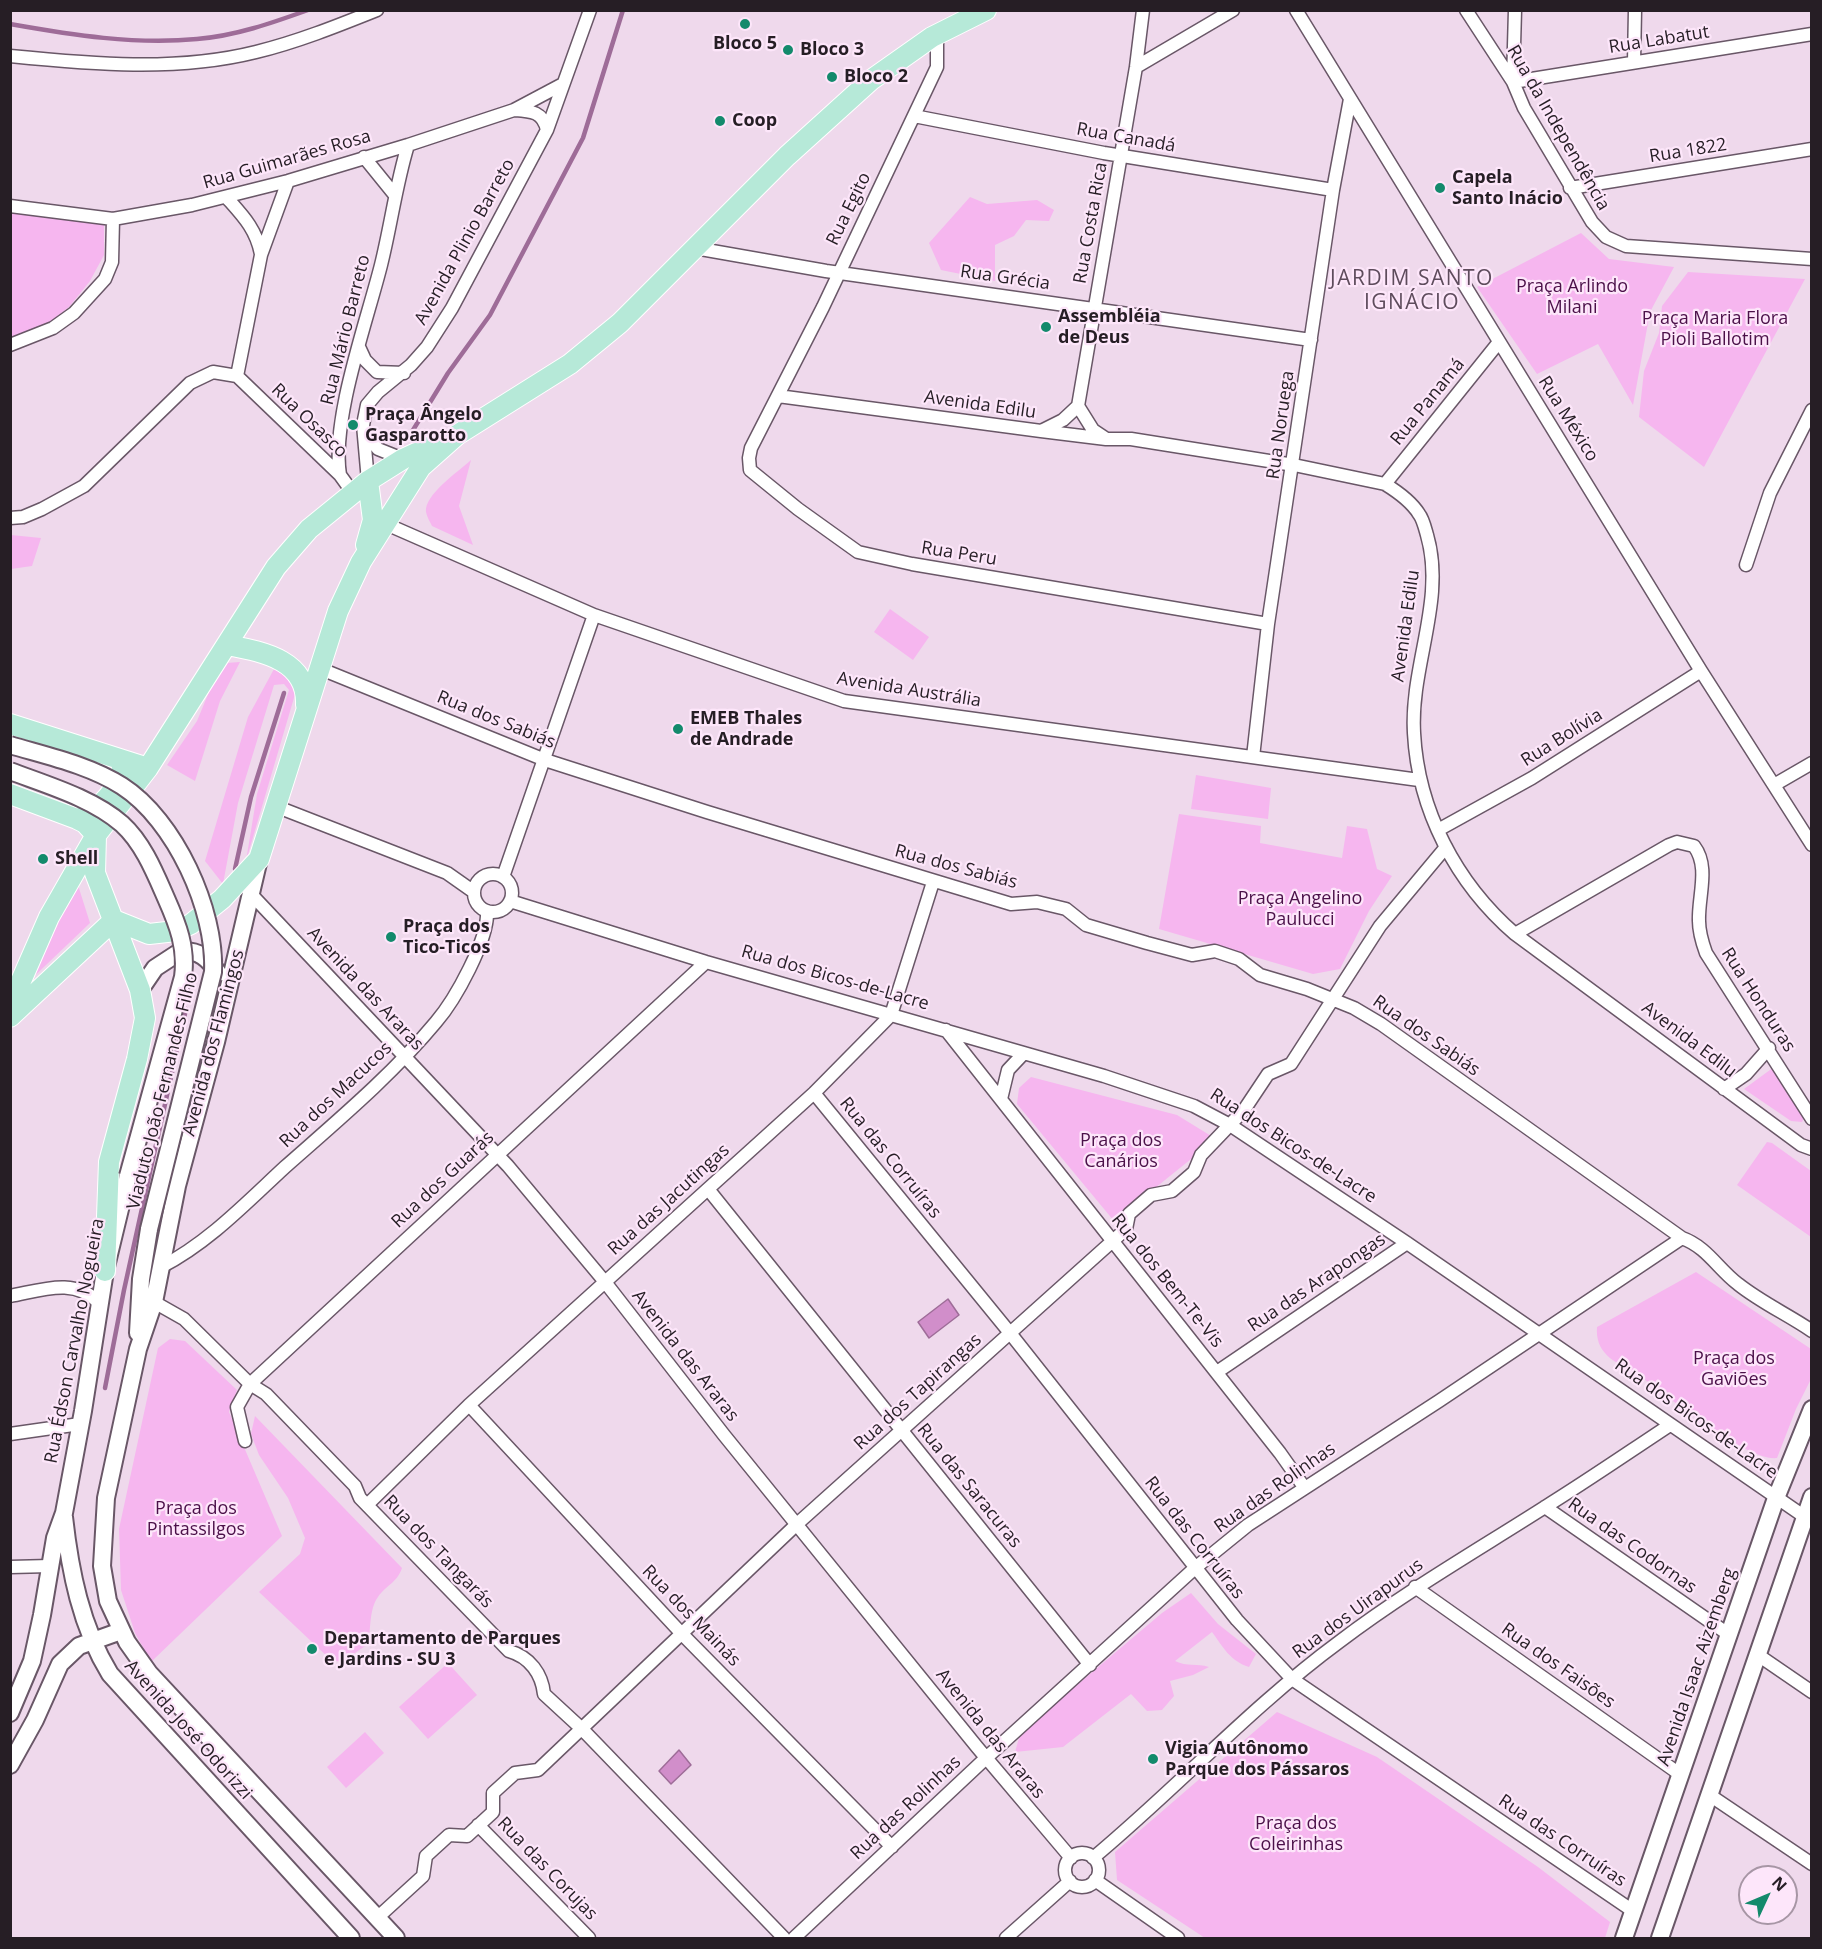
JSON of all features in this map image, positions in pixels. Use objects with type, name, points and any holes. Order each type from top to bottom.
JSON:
[{"type":"main road","points":[[10,1006],[49,917],[96,835],[148,768],[276,567],[309,529],[360,487],[412,463],[570,364],[620,323],[787,156],[871,80],[937,34],[986,10]]},
{"type":"main road","name":"Avenida dos Flamingos","points":[[124,1637],[108,1601],[102,1566],[105,1498],[138,1349],[154,1302],[177,1186],[226,1000],[259,859],[338,611],[361,562],[386,524],[412,463]]},
{"type":"main road","points":[[360,487],[373,520],[361,562]]},
{"type":"main road","points":[[228,645],[255,651],[292,667],[298,673],[306,689],[306,714]]},
{"type":"main road","points":[[10,724],[148,768]]},
{"type":"main road","name":"Viaduto João Fernandes Filho","points":[[10,745],[109,779],[148,808],[165,828],[181,857],[211,933],[213,972],[149,1229],[141,1279],[138,1349]]},
{"type":"main road","points":[[77,819],[98,806],[119,779],[122,773],[120,759]]},
{"type":"main road","name":"Viaduto João Fernandes Filho","points":[[10,771],[86,802],[123,825],[146,855],[182,936],[183,977],[128,1176]]},
{"type":"main road","points":[[10,794],[77,819],[85,823],[96,835],[95,873],[140,990],[145,1018],[142,1037],[109,1162],[105,1271]]},
{"type":"main road","points":[[114,920],[149,934],[176,931],[191,924],[228,894],[259,859]]},
{"type":"main road","points":[[10,1017],[114,920]]},
{"type":"main road","points":[[140,990],[148,975],[164,960],[181,951],[190,951],[210,961],[220,976],[226,1000]]},
{"type":"main road","name":"Rua Édson Carvalho Nogueira","points":[[64,1513],[105,1271],[128,1176]]},
{"type":"main road","name":"Avenida Isaac Aizemberg","points":[[1624,1938],[1776,1498],[1810,1420]]},
{"type":"main road","points":[[1666,1936],[1758,1655],[1808,1519],[1812,1497]]},
{"type":"main road","points":[[10,1713],[32,1661],[55,1538],[64,1513]]},
{"type":"main road","name":"Avenida José Odorizzi","points":[[64,1513],[75,1585],[91,1640],[110,1674],[351,1938]]},
{"type":"main road","points":[[10,1765],[35,1720],[60,1664],[68,1654],[91,1640],[124,1637]]},
{"type":"main road","name":"Avenida José Odorizzi","points":[[124,1637],[149,1673],[396,1938]]},
{"type":"street","points":[[10,56],[101,65],[180,63],[217,59],[255,52],[332,28],[377,10]]},
{"type":"street","name":"Avenida Plinio Barreto","points":[[360,487],[363,417],[367,405],[378,392],[404,373],[427,347],[452,308],[547,130],[590,10]]},
{"type":"street","name":"Rua Costa Rica","points":[[1078,406],[1136,67],[1143,10]]},
{"type":"street","points":[[1136,67],[1233,10]]},
{"type":"street","name":"Rua México","points":[[1296,10],[1701,671],[1812,845]]},
{"type":"street","name":"Rua da Independência","points":[[1466,10],[1513,82],[1524,108],[1570,189],[1597,230],[1615,243],[1812,259]]},
{"type":"street","points":[[1513,82],[1515,10]]},
{"type":"street","points":[[1634,62],[1635,10]]},
{"type":"street","name":"Rua Egito","points":[[778,396],[937,67],[937,34]]},
{"type":"street","name":"Rua Labatut","points":[[1513,82],[1812,34]]},
{"type":"street","name":"Rua Guimarães Rosa","points":[[10,206],[113,219],[146,215],[226,198],[288,182],[514,110],[563,84]]},
{"type":"street","name":"Rua Noruega","points":[[1253,757],[1268,624],[1294,465],[1333,190],[1350,99]]},
{"type":"street","points":[[514,110],[536,112],[541,116],[547,130]]},
{"type":"street","name":"Rua Canadá","points":[[914,116],[1121,156],[1333,190]]},
{"type":"street","name":"Rua Mário Barreto","points":[[340,475],[338,442],[381,263],[394,194],[408,145]]},
{"type":"street","name":"Rua 1822","points":[[1570,189],[1812,149]]},
{"type":"street","points":[[364,157],[394,194]]},
{"type":"street","points":[[10,518],[23,517],[42,509],[84,486],[190,383],[213,372],[237,376],[261,255],[288,182]]},
{"type":"street","points":[[226,198],[251,224],[258,238],[261,255]]},
{"type":"street","points":[[10,345],[53,328],[74,313],[105,279],[112,262],[113,219]]},
{"type":"street","name":"Rua Grécia","points":[[695,248],[837,273],[1311,340]]},
{"type":"street","name":"Rua Panamá","points":[[1385,484],[1499,342]]},
{"type":"street","points":[[359,347],[367,364],[377,372],[404,373]]},
{"type":"street","name":"Rua Osasco","points":[[237,376],[340,475],[360,487]]},
{"type":"street","name":"Avenida Edilu","points":[[778,396],[1106,439],[1131,439],[1294,465],[1385,484],[1397,491],[1421,515],[1432,554],[1434,584],[1414,700],[1414,730],[1419,780],[1423,796],[1438,830],[1462,875],[1482,901],[1515,934],[1724,1089],[1808,1144]]},
{"type":"street","name":"Rua Peru","points":[[778,396],[751,448],[750,471],[825,530],[858,552],[912,564],[1268,624]]},
{"type":"street","points":[[1041,431],[1063,420],[1078,406],[1093,430],[1106,439]]},
{"type":"street","points":[[1746,565],[1770,493],[1812,410]]},
{"type":"street","points":[[364,432],[378,448],[412,463]]},
{"type":"street","name":"Avenida Austrália","points":[[386,524],[594,615],[843,700],[1419,780]]},
{"type":"street","points":[[503,877],[594,615]]},
{"type":"street","name":"Rua dos Sabiás","points":[[321,669],[545,760],[933,882],[1011,904],[1037,902],[1066,909],[1086,925],[1192,955],[1215,951],[1239,958],[1260,975],[1307,989],[1354,1008],[1381,1024],[1713,1258],[1735,1282],[1764,1304],[1782,1310],[1812,1331]]},
{"type":"street","name":"Rua Bolívia","points":[[1438,830],[1532,778],[1701,671]]},
{"type":"street","points":[[1774,785],[1812,763]]},
{"type":"street","points":[[275,806],[447,873],[474,892]]},
{"type":"street","name":"Rua Honduras","points":[[1515,934],[1669,845],[1687,843],[1700,854],[1702,863],[1698,920],[1700,938],[1706,953],[1812,1119]]},
{"type":"street","name":"Rua dos Tapirangas","points":[[478,1825],[493,1812],[493,1793],[509,1778],[515,1773],[538,1770],[797,1524],[1126,1228],[1129,1214],[1151,1195],[1172,1191],[1194,1172],[1201,1155],[1244,1110],[1268,1074],[1291,1064],[1380,926],[1446,847]]},
{"type":"street","points":[[490,874],[503,877],[510,885],[510,901],[498,912],[487,911],[477,904],[474,892],[479,880],[490,874]]},
{"type":"street","name":"Rua das Jacutingas","points":[[367,1505],[469,1405],[814,1093],[891,1015],[933,882]]},
{"type":"street","name":"Avenida das Araras","points":[[251,894],[498,1154],[605,1282],[724,1435],[986,1758],[1071,1858]]},
{"type":"street","name":"Rua dos Bicos-de-Lacre","points":[[510,901],[706,962],[1172,1097],[1230,1125],[1407,1243],[1808,1519]]},
{"type":"street","name":"Rua dos Macucos","points":[[161,1267],[182,1257],[218,1228],[404,1056],[437,1021],[451,1001],[486,925],[487,911]]},
{"type":"street","name":"Rua dos Guarás","points":[[245,1441],[237,1407],[250,1384],[706,962]]},
{"type":"street","name":"Rua dos Bem-Te-Vis","points":[[946,1030],[1217,1372],[1304,1487]]},
{"type":"street","points":[[1724,1089],[1746,1074],[1768,1048]]},
{"type":"street","points":[[1001,1099],[1008,1070],[1024,1053]]},
{"type":"street","name":"Rua das Corruíras","points":[[814,1093],[1010,1333],[1237,1620],[1292,1679],[1633,1911]]},
{"type":"street","name":"Rua das Saracuras","points":[[708,1189],[1090,1665]]},
{"type":"street","name":"Rua das Rolinhas","points":[[794,1938],[986,1758],[1195,1568],[1248,1525],[1440,1401],[1682,1238]]},
{"type":"street","name":"Rua das Arapongas","points":[[1217,1372],[1407,1243]]},
{"type":"street","points":[[10,1296],[75,1287],[88,1292],[99,1303]]},
{"type":"street","name":"Rua dos Tangarás","points":[[154,1302],[194,1328],[250,1384],[266,1394],[355,1486],[360,1498],[509,1651],[520,1654],[531,1665],[542,1677],[544,1695],[582,1730],[784,1938]]},
{"type":"street","name":"Rua dos Mainás","points":[[469,1405],[682,1634],[892,1847]]},
{"type":"street","points":[[10,1434],[80,1424]]},
{"type":"street","name":"Rua dos Uirapurus","points":[[1093,1858],[1138,1821],[1292,1679],[1415,1587],[1545,1507],[1670,1425]]},
{"type":"street","name":"Rua das Codornas","points":[[1545,1507],[1728,1634]]},
{"type":"street","points":[[10,1567],[50,1566]]},
{"type":"street","name":"Rua dos Faisões","points":[[1415,1587],[1681,1774]]},
{"type":"street","points":[[1758,1655],[1812,1692]]},
{"type":"street","points":[[1711,1796],[1812,1864]]},
{"type":"street","points":[[377,1918],[423,1876],[426,1856],[449,1835],[467,1836],[478,1825]]},
{"type":"street","name":"Rua das Corujas","points":[[478,1825],[589,1938]]},
{"type":"street","points":[[1081,1853],[1093,1858],[1099,1870],[1095,1880],[1086,1886],[1070,1881],[1066,1867],[1071,1858],[1081,1853]]},
{"type":"street","points":[[1095,1880],[1178,1938]]},
{"type":"street","points":[[1006,1938],[1070,1881]]},
{"type":"green space","points":[[970,197],[987,204],[1037,200],[1054,210],[1049,221],[1026,220],[1014,236],[995,245],[995,281],[941,270],[929,243]]},
{"type":"green space","points":[[11,211],[104,224],[104,255],[90,281],[69,307],[50,322],[11,339]]},
{"type":"green space","name":"Praça Arlindo Milani","points":[[1581,233],[1609,259],[1674,267],[1650,312],[1633,405],[1598,344],[1537,374],[1477,287]]},
{"type":"green space","name":"Praça Maria Flora Pioli Ballotim","points":[[1688,272],[1805,279],[1704,467],[1639,417],[1644,371],[1659,333],[1662,306]]},
{"type":"green space","points":[[471,460],[459,506],[473,545],[432,526],[426,512],[430,498],[436,491]]},
{"type":"green space","points":[[11,535],[41,538],[32,566],[11,569]]},
{"type":"green space","points":[[890,609],[929,637],[913,660],[874,632]]},
{"type":"green space","points":[[240,662],[220,701],[195,781],[167,765],[197,721],[211,687],[226,663]]},
{"type":"green space","points":[[274,669],[295,681],[296,691],[246,861],[257,794],[289,690],[284,684],[274,685],[238,803],[223,884],[205,861],[248,717]]},
{"type":"green space","points":[[1196,775],[1271,788],[1268,819],[1191,809]]},
{"type":"green space","name":"Praça Angelino Paulucci","points":[[1179,814],[1261,826],[1260,843],[1342,858],[1347,826],[1367,829],[1377,869],[1392,876],[1369,911],[1340,969],[1313,974],[1159,929]]},
{"type":"green space","points":[[77,882],[90,923],[24,986]]},
{"type":"green space","points":[[1774,1067],[1804,1118],[1802,1122],[1791,1121],[1744,1089]]},
{"type":"green space","name":"Praça dos Canários","points":[[1031,1077],[1177,1115],[1216,1139],[1114,1221],[1017,1104],[1019,1088]]},
{"type":"green space","points":[[1767,1142],[1772,1143],[1811,1171],[1811,1237],[1737,1185]]},
{"type":"green space","name":"Praça dos Gaviões","points":[[1696,1272],[1811,1349],[1811,1379],[1796,1409],[1777,1458],[1763,1456],[1726,1438],[1633,1371],[1612,1360],[1602,1350],[1597,1336],[1597,1327]]},
{"type":"green space","name":"Praça dos Pintassilgos","points":[[170,1339],[185,1341],[237,1390],[229,1412],[282,1536],[151,1662],[135,1633],[121,1590],[119,1529],[158,1348]]},
{"type":"green space","points":[[255,1416],[402,1568],[375,1602],[368,1644],[342,1662],[331,1660],[259,1592],[300,1554],[305,1538],[288,1498],[259,1455],[251,1434]]},
{"type":"green space","points":[[1191,1593],[1218,1624],[1256,1654],[1249,1667],[1232,1657],[1212,1632],[1175,1661],[1209,1667],[1193,1675],[1170,1681],[1174,1696],[1162,1710],[1147,1711],[1131,1694],[1063,1747],[1015,1752],[1019,1738],[1038,1718],[1162,1613]]},
{"type":"green space","points":[[448,1663],[477,1695],[428,1739],[399,1707]]},
{"type":"green space","name":"Praça dos Coleirinhas","points":[[1277,1712],[1377,1757],[1538,1867],[1610,1922],[1605,1938],[1205,1938],[1117,1880],[1115,1852]]},
{"type":"green space","points":[[365,1732],[384,1753],[346,1788],[327,1767]]},
{"type":"shaded area","points":[[948,1299],[959,1315],[929,1338],[918,1322]]},
{"type":"shaded area","points":[[679,1750],[691,1765],[671,1784],[659,1771]]},
{"type":"waterway","points":[[10,24],[104,38],[174,41],[239,32],[308,10]]},
{"type":"waterway","points":[[410,435],[448,373],[490,315],[583,138],[623,10]]},
{"type":"waterway","points":[[235,869],[251,797],[284,693]]},
{"type":"waterway","points":[[105,1388],[124,1290],[186,1009]]},
{"type":"place","name":"Bloco 5","points":[[745,24]]},
{"type":"place","name":"Bloco 3","points":[[788,50]]},
{"type":"place","name":"Bloco 2","points":[[832,77]]},
{"type":"place","name":"Coop","points":[[720,121]]},
{"type":"place","name":"Capela Santo Inácio","points":[[1440,188]]},
{"type":"place","name":"Assembléia de Deus","points":[[1046,327]]},
{"type":"place","name":"Praça Ângelo Gasparotto","points":[[353,425]]},
{"type":"place","name":"EMEB Thales de Andrade","points":[[678,729]]},
{"type":"place","name":"Shell","points":[[43,859]]},
{"type":"place","name":"Praça dos Tico-Ticos","points":[[391,937]]},
{"type":"place","name":"Departamento de Parques e Jardins - SU 3","points":[[312,1649]]},
{"type":"place","name":"Vigia Autônomo Parque dos Pássaros","points":[[1153,1759]]},
{"type":"district","name":"JARDIM SANTO IGNÁCIO","points":[[1412,291]]}]
